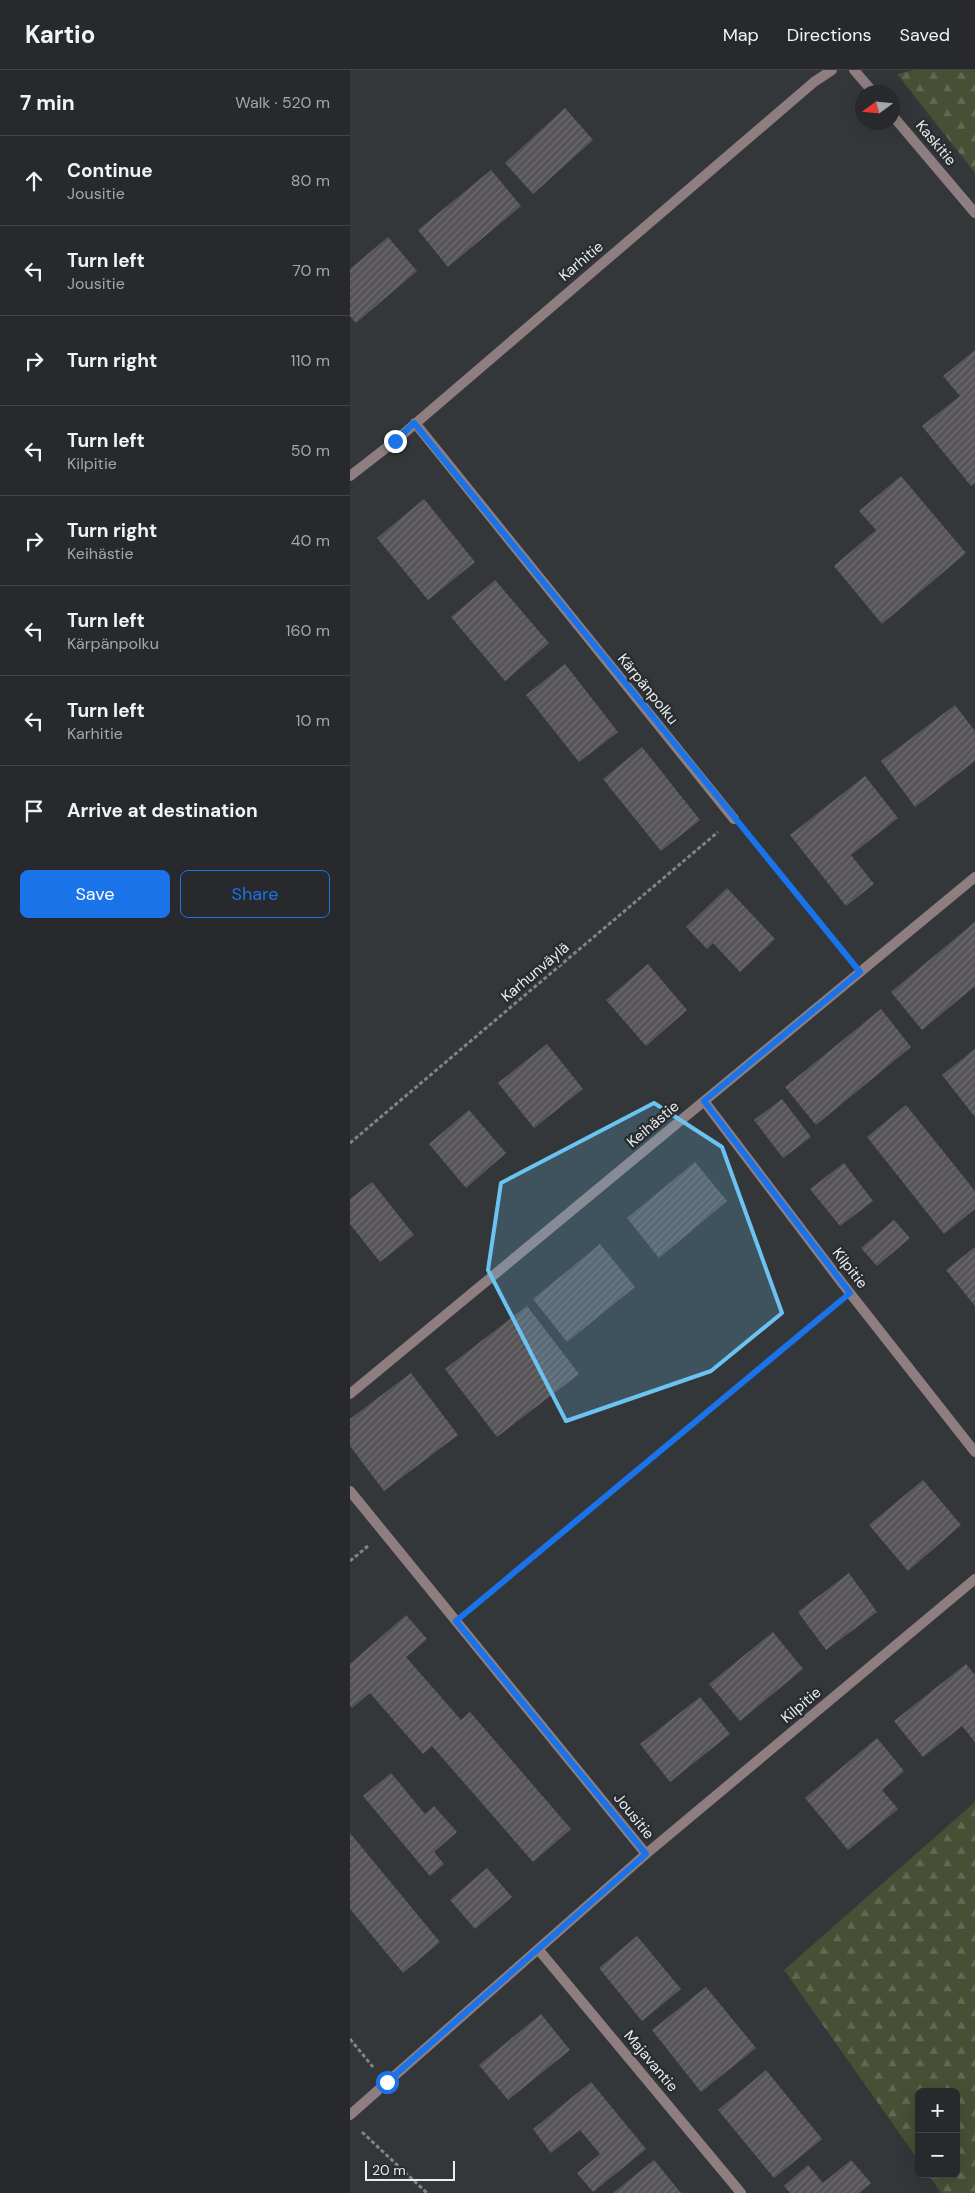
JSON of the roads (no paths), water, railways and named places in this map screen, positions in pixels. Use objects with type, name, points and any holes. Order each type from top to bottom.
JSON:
[{"type":"street","name":"Karhitie","points":[[350,476],[814,82],[832,70]]},
{"type":"street","points":[[854,70],[868,85]]},
{"type":"street","name":"Kaskitie","points":[[900,124],[975,213]]},
{"type":"street","name":"Kärpänpolku","points":[[414,423],[734,819]]},
{"type":"street","name":"Keihästie","points":[[350,1394],[975,877]]},
{"type":"street","name":"Kilpitie","points":[[704,1101],[850,1293],[975,1452]]},
{"type":"street","name":"Jousitie","points":[[350,1491],[646,1854],[350,2115]]},
{"type":"street","name":"Kilpitie","points":[[646,1854],[975,1579]]},
{"type":"street","name":"Majavantie","points":[[538,1949],[741,2193]]}]
